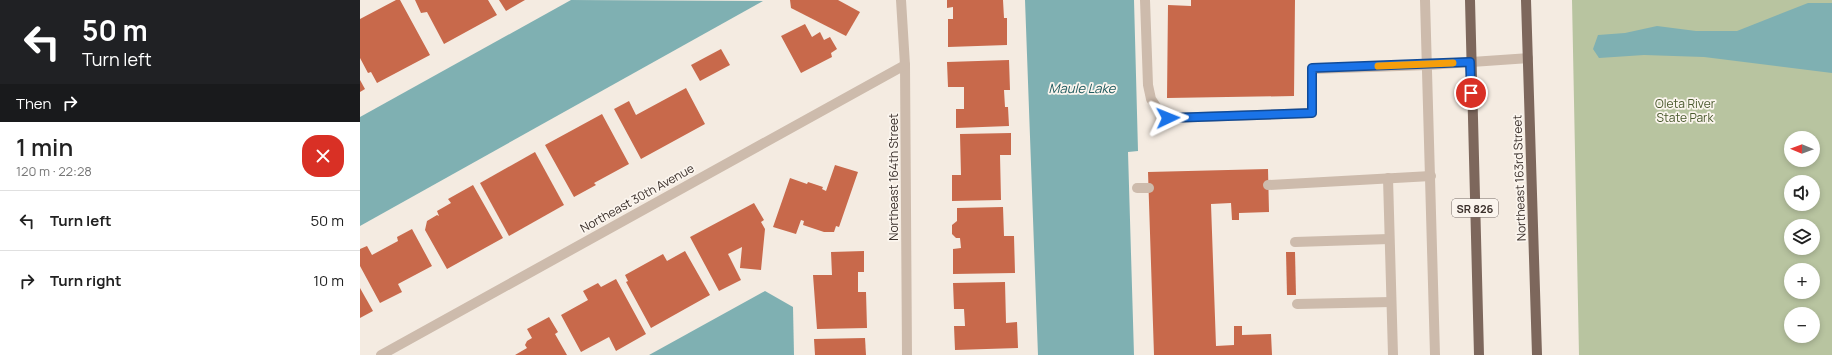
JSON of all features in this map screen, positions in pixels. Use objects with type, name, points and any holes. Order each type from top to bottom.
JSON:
[{"type":"main road","name":"SR 826","points":[[1470,0],[1470,62],[1479,355]]},
{"type":"main road","name":"Northeast 163rd Street","points":[[1526,0],[1537,355]]},
{"type":"street","name":"Northeast 164th Street","points":[[901,0],[905,64],[907,355]]},
{"type":"street","points":[[1145,0],[1148,84],[1151,99],[1159,111],[1168,118],[1312,113],[1312,68],[1428,65],[1528,58]]},
{"type":"street","points":[[1425,0],[1435,355]]},
{"type":"street","name":"Northeast 30th Avenue","points":[[381,355],[905,64]]},
{"type":"street","points":[[1268,185],[1431,176]]},
{"type":"street","points":[[1388,178],[1393,355]]},
{"type":"street","points":[[1137,188],[1149,188]]},
{"type":"street","points":[[1295,242],[1390,239]]},
{"type":"street","points":[[1297,304],[1392,302]]},
{"type":"green space","name":"Oleta River State Park","points":[[1572,0],[1832,0],[1832,355],[1579,355]]},
{"type":"water","points":[[571,0],[763,1],[360,226],[360,117]]},
{"type":"water","name":"Maule Lake","points":[[1025,0],[1134,0],[1138,151],[1128,152],[1134,355],[1038,355]]},
{"type":"water","points":[[1808,3],[1832,3],[1832,73],[1704,57],[1644,55],[1599,58],[1593,49],[1598,35],[1625,33],[1657,26],[1696,31],[1737,31]]},
{"type":"water","points":[[765,291],[793,307],[794,355],[649,355]]},
{"type":"building","points":[[396,0],[400,0],[430,55],[377,83],[371,72],[368,73],[360,58],[360,19]]},
{"type":"building","points":[[415,0],[488,0],[497,15],[444,44],[427,12],[421,13]]},
{"type":"building","points":[[499,0],[525,0],[506,11]]},
{"type":"building","points":[[790,0],[838,0],[860,12],[846,36],[791,8]]},
{"type":"building","points":[[947,0],[1003,0],[1004,18],[1007,18],[1007,45],[948,47],[948,19],[953,19],[953,7],[947,8]]},
{"type":"building","points":[[1191,0],[1295,0],[1294,96],[1167,98],[1168,5],[1191,6]]},
{"type":"building","points":[[805,24],[812,37],[820,32],[824,40],[830,37],[837,49],[831,53],[832,57],[801,73],[781,36]]},
{"type":"building","points":[[721,49],[730,65],[700,81],[691,65]]},
{"type":"building","points":[[1009,60],[1010,90],[1004,90],[1005,107],[1008,107],[1009,126],[956,128],[956,109],[964,109],[964,87],[948,87],[947,62]]},
{"type":"building","points":[[360,80],[365,89],[360,92]]},
{"type":"building","points":[[686,88],[705,124],[641,159],[614,109],[629,101],[636,115]]},
{"type":"building","points":[[602,114],[629,164],[594,183],[596,185],[574,197],[545,145]]},
{"type":"building","points":[[1011,133],[1011,155],[1000,155],[1001,200],[952,201],[952,175],[961,175],[960,134]]},
{"type":"building","points":[[535,152],[564,205],[509,236],[480,183]]},
{"type":"building","points":[[835,165],[858,172],[839,227],[836,226],[834,232],[824,232],[803,225],[804,221],[801,220],[796,234],[773,227],[790,178],[807,184],[808,182],[823,187],[822,189],[826,191]]},
{"type":"building","points":[[1268,169],[1269,212],[1239,213],[1239,220],[1232,220],[1231,203],[1211,204],[1216,346],[1234,345],[1234,326],[1242,326],[1242,335],[1271,334],[1272,355],[1154,355],[1148,172]]},
{"type":"building","points":[[473,185],[503,238],[447,269],[425,230],[427,221],[437,215],[439,216],[437,211],[451,203],[448,199]]},
{"type":"building","points":[[754,203],[764,220],[761,222],[765,229],[761,270],[740,268],[742,247],[728,254],[741,280],[719,291],[690,237]]},
{"type":"building","points":[[1003,207],[1004,236],[1014,236],[1015,273],[953,274],[953,249],[961,248],[960,238],[956,238],[952,234],[952,225],[957,221],[957,208]]},
{"type":"building","points":[[412,229],[432,266],[398,284],[402,292],[380,303],[360,266],[360,249],[367,246],[372,255],[398,241],[397,237]]},
{"type":"building","points":[[685,251],[710,295],[651,328],[626,282],[628,281],[625,275],[663,254],[667,261]]},
{"type":"building","points":[[864,251],[864,272],[858,272],[858,292],[866,292],[867,328],[817,329],[813,275],[832,275],[831,252]]},
{"type":"building","points":[[1286,252],[1295,252],[1296,295],[1287,295]]},
{"type":"building","points":[[616,279],[646,334],[616,351],[609,337],[581,352],[561,315],[588,300],[583,291],[598,283],[601,287]]},
{"type":"building","points":[[1005,282],[1006,323],[1017,322],[1018,348],[955,350],[954,326],[965,326],[964,309],[954,309],[953,283]]},
{"type":"building","points":[[360,288],[373,311],[360,318]]},
{"type":"building","points":[[549,317],[558,332],[555,334],[567,355],[515,355],[527,348],[525,345],[527,341],[532,338],[527,329]]},
{"type":"building","points":[[865,338],[866,355],[815,355],[814,339]]},
{"type":"slow traffic","points":[[1378,66],[1453,63]]},
{"type":"route","points":[[1168,118],[1312,113],[1312,68],[1428,65],[1470,62],[1471,93]]}]
